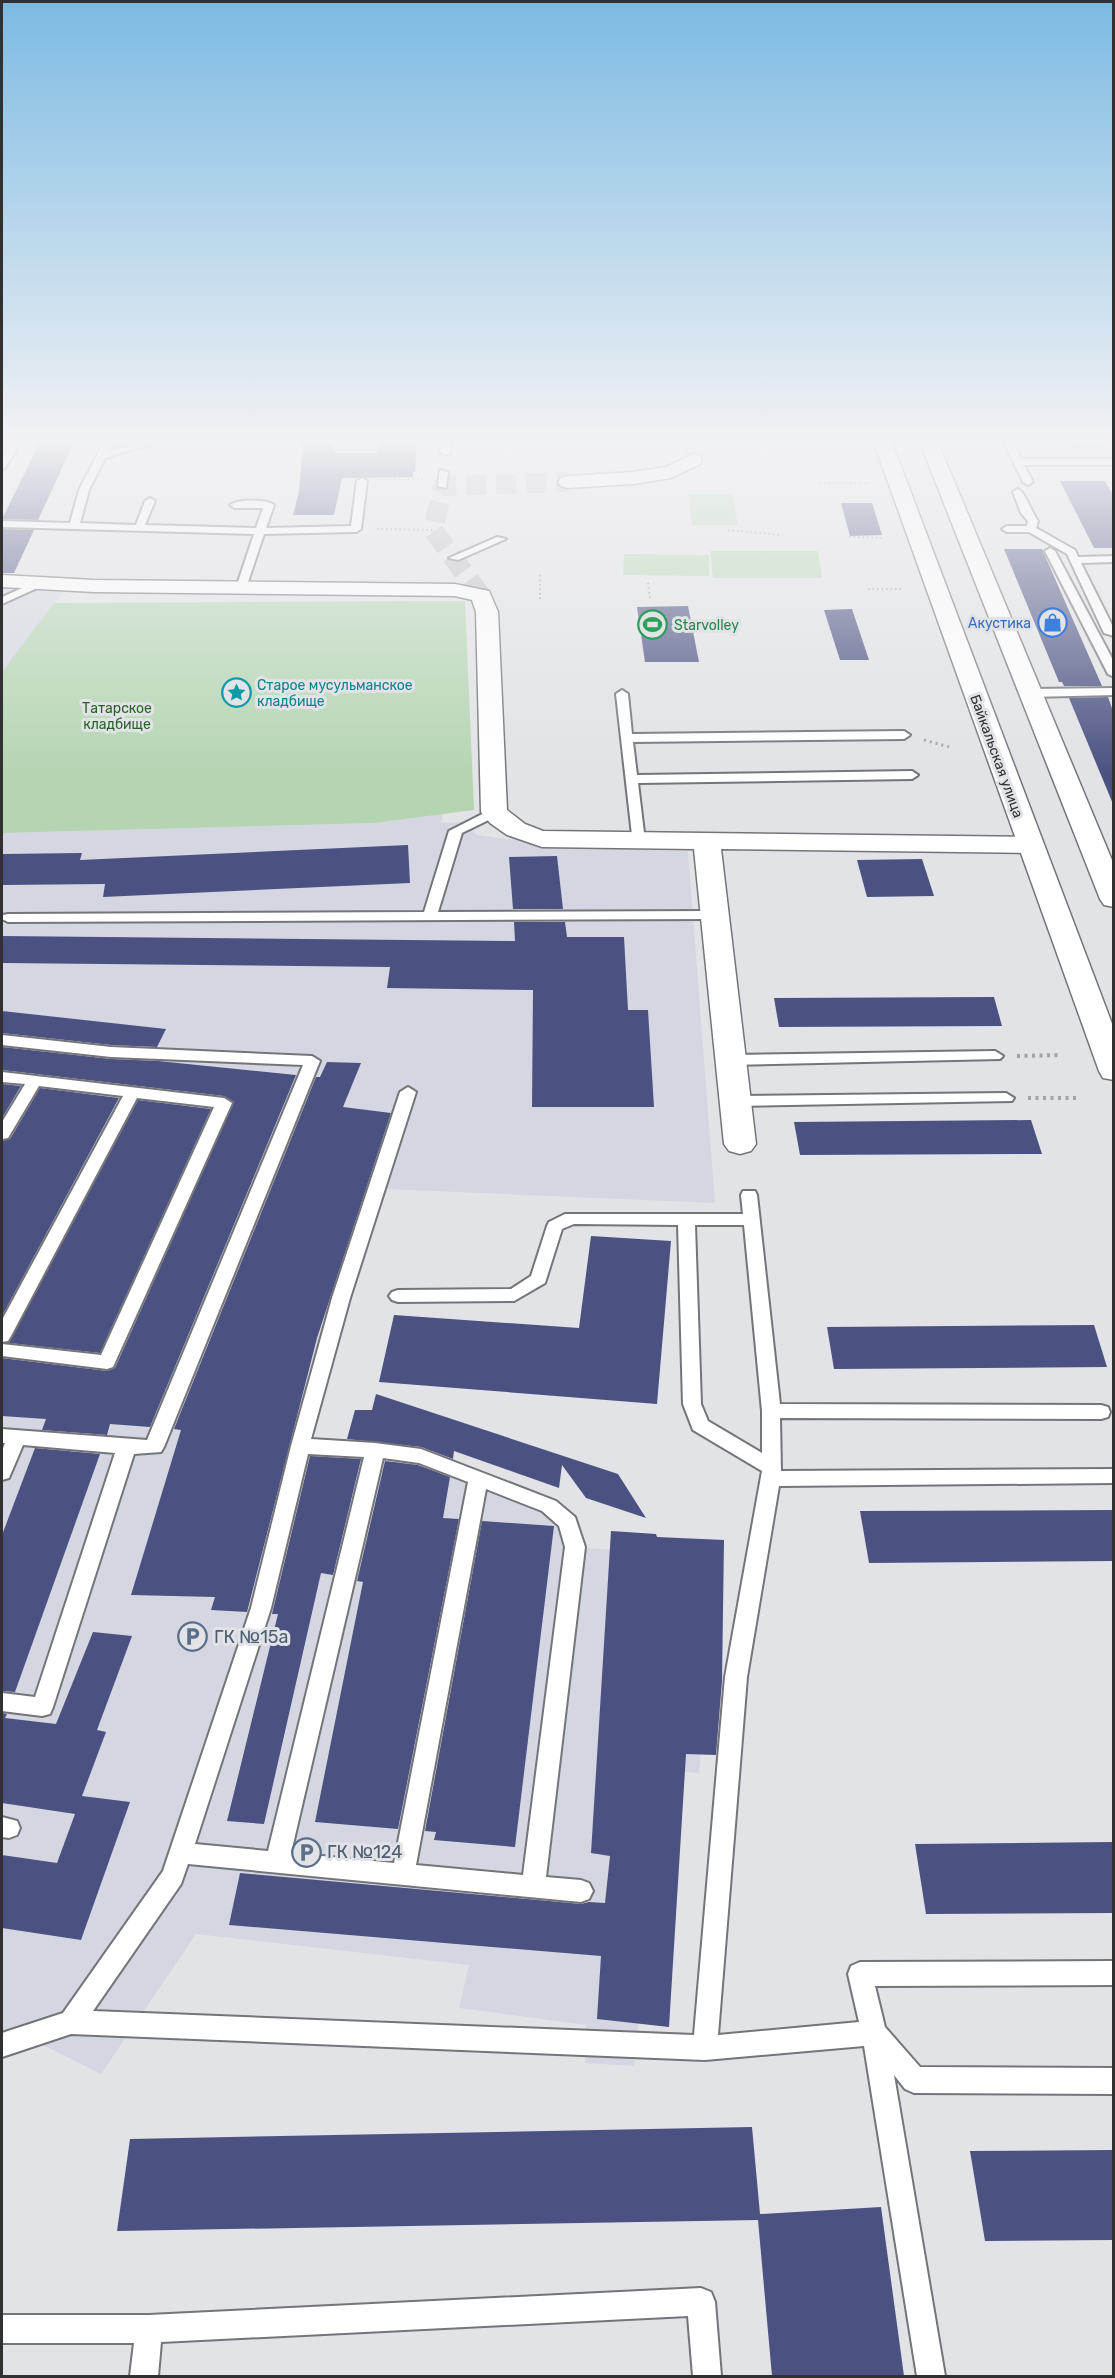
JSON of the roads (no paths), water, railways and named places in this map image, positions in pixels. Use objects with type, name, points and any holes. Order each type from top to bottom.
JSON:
[{"type":"main road","name":"Байкальская улица","points":[[922,551],[1113,1071]]},
{"type":"main road","points":[[973,551],[1113,899]]},
{"type":"main road","points":[[2,581],[93,586],[455,590],[480,596],[487,612],[494,812],[505,825],[523,834],[542,839],[1030,846]]},
{"type":"main road","points":[[707,843],[713,915],[740,1144]]},
{"type":"lane","points":[[241,588],[254,551]]},
{"type":"lane","points":[[454,558],[471,551]]},
{"type":"lane","points":[[1050,551],[1113,674]]},
{"type":"lane","points":[[1069,551],[1110,633],[1113,633]]},
{"type":"lane","points":[[1075,560],[1113,559]]},
{"type":"lane","points":[[1065,579],[1084,579]]},
{"type":"lane","points":[[2,601],[40,583]]},
{"type":"lane","points":[[1031,693],[1113,691]]},
{"type":"lane","points":[[622,694],[638,841]]},
{"type":"lane","points":[[627,738],[904,735]]},
{"type":"lane","points":[[632,780],[912,775]]},
{"type":"lane","points":[[430,916],[456,831],[494,812]]},
{"type":"lane","points":[[8,918],[713,915]]},
{"type":"lane","points":[[2,1040],[111,1052],[312,1061],[154,1447],[127,1447],[9,1437],[2,1473]]},
{"type":"lane","points":[[730,1060],[995,1056]]},
{"type":"lane","points":[[2,1077],[224,1103],[107,1362],[2,1350]]},
{"type":"lane","points":[[2,1134],[35,1080]]},
{"type":"lane","points":[[2,1336],[133,1091]]},
{"type":"lane","points":[[71,2022],[173,1876],[261,1608],[300,1446],[341,1298],[408,1092]]},
{"type":"lane","points":[[735,1101],[1006,1098]]},
{"type":"lane","points":[[705,2048],[736,1677],[771,1474],[771,1411],[750,1195]]},
{"type":"lane","points":[[398,1296],[514,1294],[539,1279],[555,1226],[571,1218],[751,1220]]},
{"type":"lane","points":[[686,1219],[692,1404],[700,1425],[771,1474],[1113,1476]]},
{"type":"lane","points":[[771,1411],[1101,1412]]},
{"type":"lane","points":[[300,1446],[375,1450],[422,1456],[549,1506],[568,1522],[575,1547],[533,1887]]},
{"type":"lane","points":[[2,1702],[42,1707],[127,1447]]},
{"type":"lane","points":[[277,1863],[375,1450]]},
{"type":"lane","points":[[403,1875],[478,1478]]},
{"type":"lane","points":[[179,1853],[581,1892]]},
{"type":"lane","points":[[931,2376],[874,2033],[860,1974],[1113,1973]]},
{"type":"lane","points":[[2,2045],[71,2022],[705,2048],[874,2033]]},
{"type":"lane","points":[[874,2033],[914,2080],[1113,2081]]},
{"type":"lane","points":[[2,2329],[149,2329],[701,2302],[707,2376]]},
{"type":"lane","points":[[144,2376],[149,2329]]},
{"type":"tunnel","points":[[448,551],[481,596]]},
{"type":"place","name":"Акустика","points":[[1052,623]]},
{"type":"place","name":"Starvolley","points":[[653,625]]},
{"type":"place","name":"Старое мусульманское кладбище","points":[[236,693]]},
{"type":"place","name":"ГК №15а","points":[[193,1637]]},
{"type":"place","name":"ГК №124","points":[[306,1852]]},
{"type":"park label","name":"Татарское кладбище","points":[[117,716]]}]
